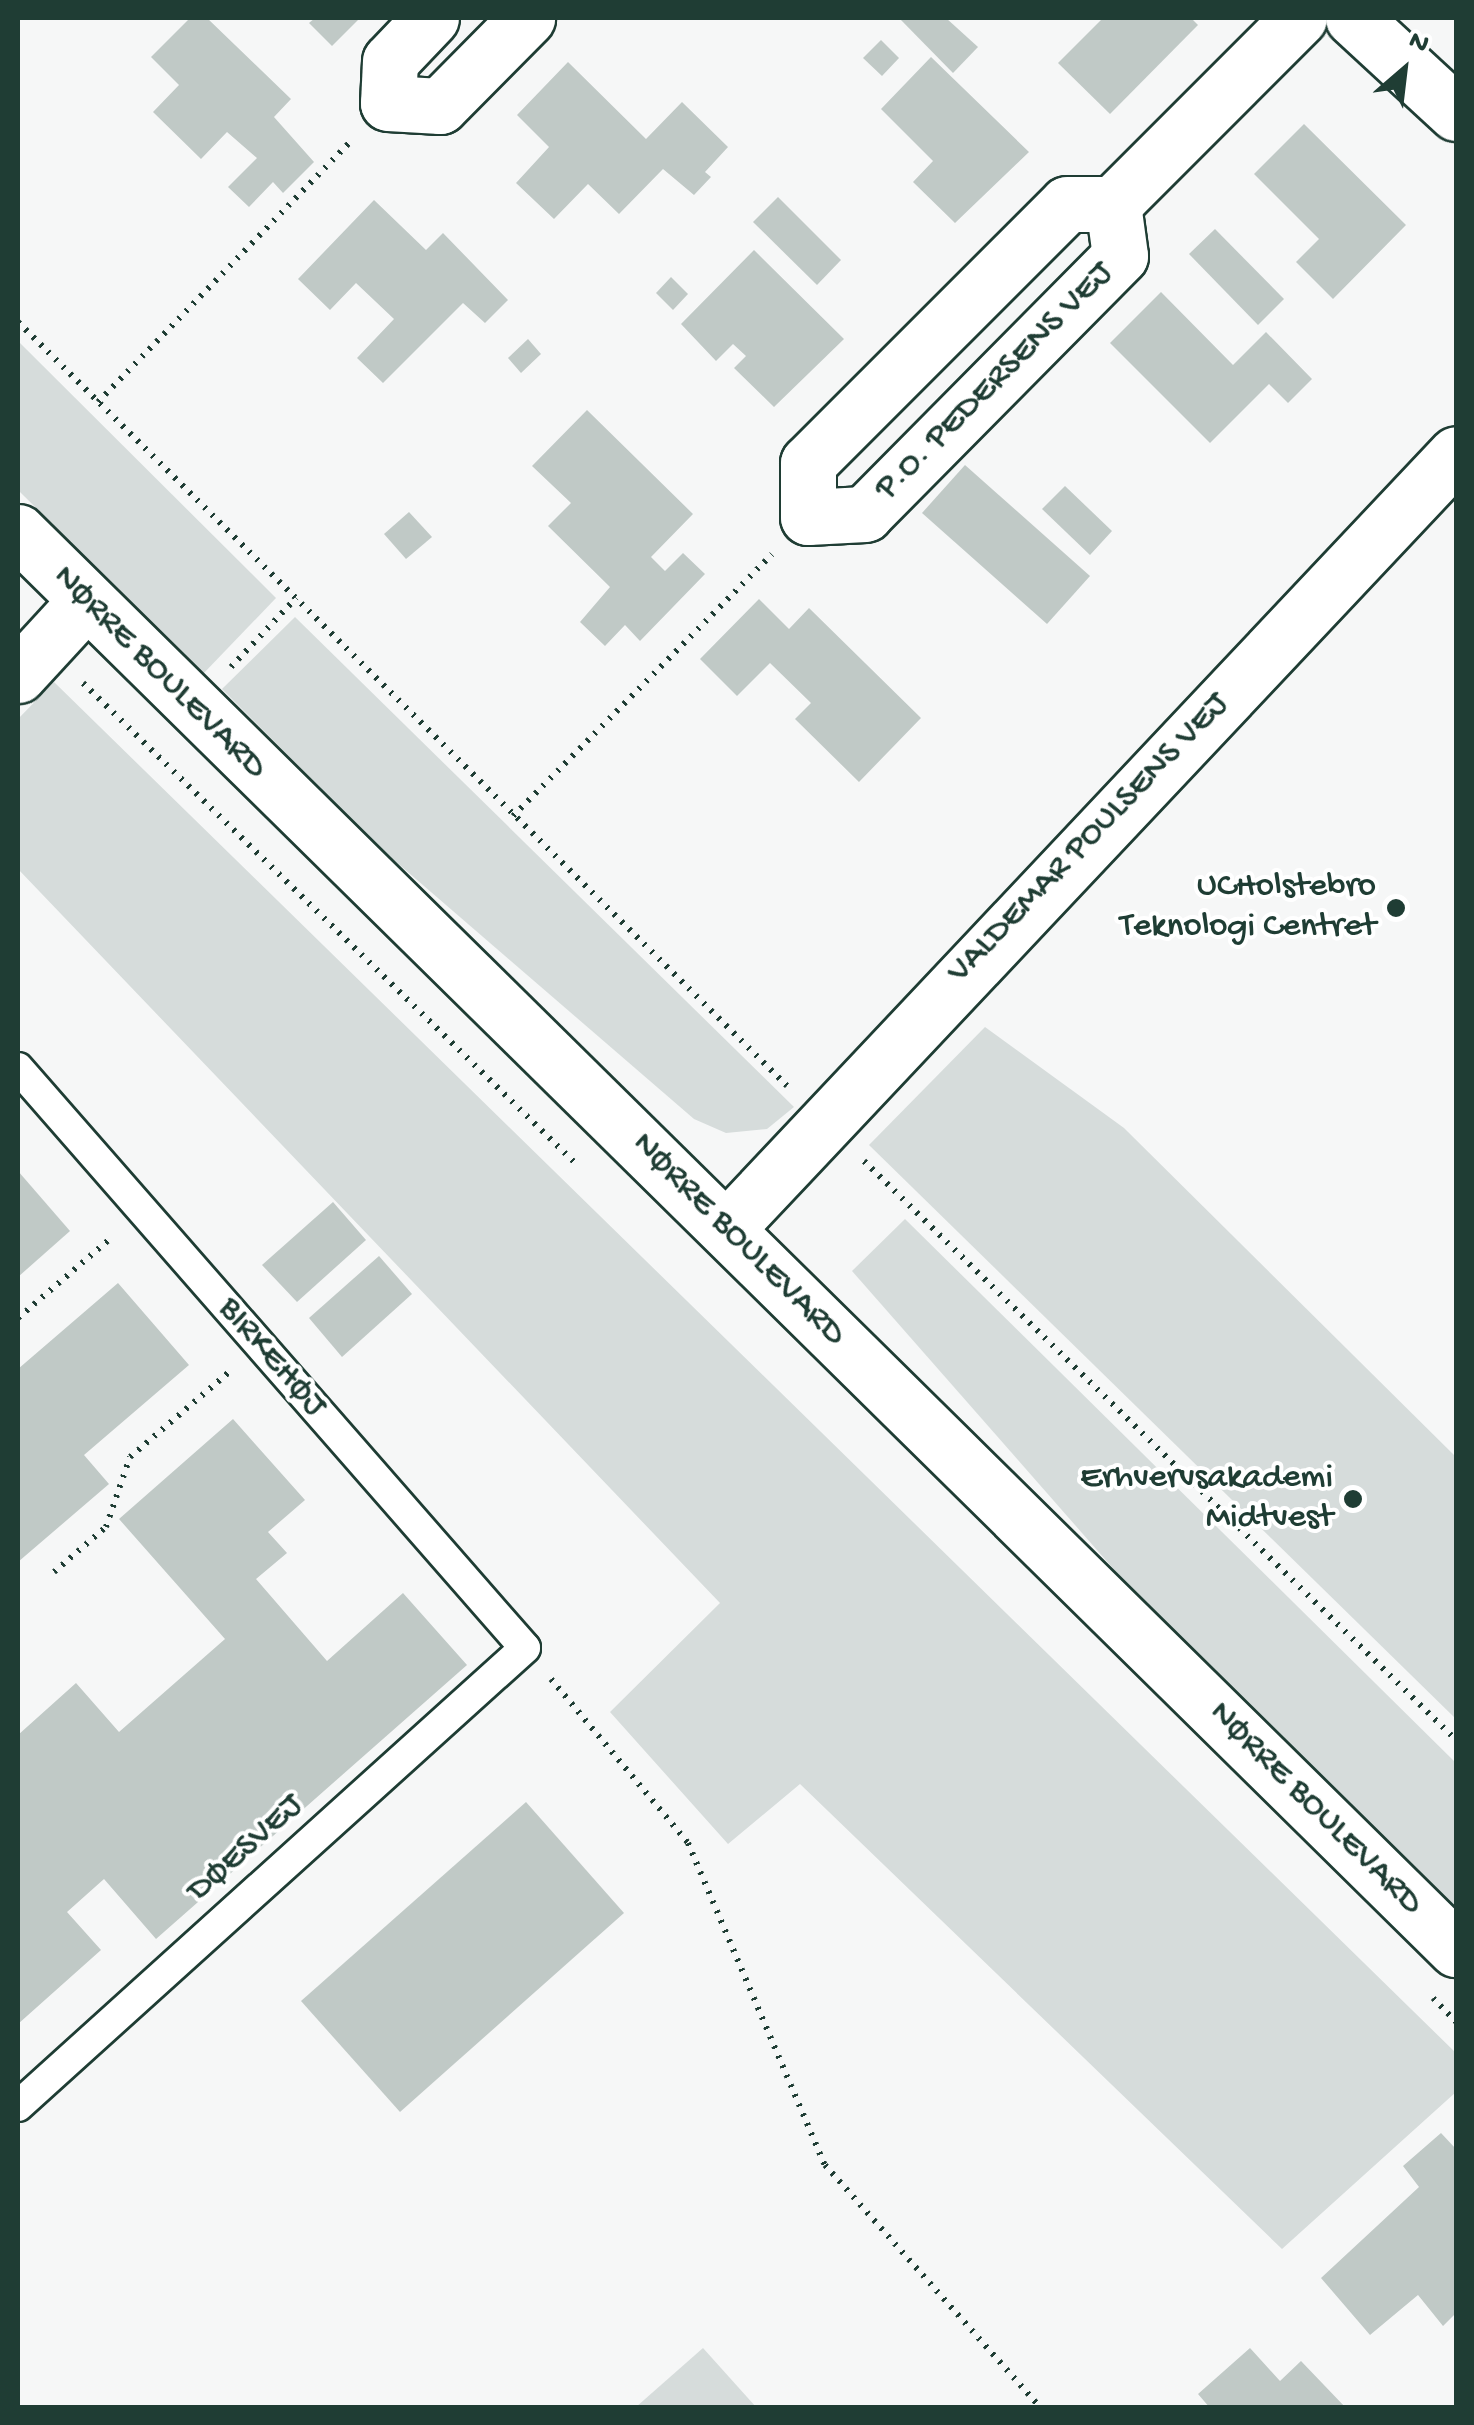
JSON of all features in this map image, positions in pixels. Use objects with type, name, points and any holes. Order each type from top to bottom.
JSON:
[{"type":"street","points":[[431,18],[390,60],[388,103],[440,106],[528,18]]},
{"type":"street","points":[[1112,204],[1299,18]]},
{"type":"street","points":[[1353,18],[1456,113]]},
{"type":"street","name":"P.O. PEDERSENS VEJ","points":[[1066,204],[1112,204],[1120,256],[864,514],[808,517],[808,463],[1066,204]]},
{"type":"street","name":"VALDEMAR POULSENS VEJ","points":[[726,1228],[821,1119],[1456,454]]},
{"type":"street","name":"NØRRE BOULEVARD","points":[[18,532],[1456,1949]]},
{"type":"street","points":[[18,674],[86,601]]},
{"type":"lane","name":"BIRKEHØJ","points":[[18,1068],[525,1648]]},
{"type":"lane","name":"DØESVEJ","points":[[18,2106],[525,1648]]},
{"type":"path","points":[[98,402],[388,103]]},
{"type":"path","points":[[18,322],[513,816],[1456,1740]]},
{"type":"path","points":[[513,816],[808,517]]},
{"type":"path","points":[[193,707],[296,598]]},
{"type":"path","points":[[18,1318],[142,1211]]},
{"type":"path","points":[[54,1572],[106,1528],[130,1457],[260,1345]]},
{"type":"path","points":[[525,1648],[688,1843],[825,2166],[1042,2408]]},
{"type":"shaded area","points":[[18,341],[276,598],[203,674],[18,490]]},
{"type":"shaded area","points":[[295,617],[794,1107],[767,1129],[726,1133],[694,1119],[380,848],[222,689]]},
{"type":"shaded area","points":[[54,682],[1456,2053],[1456,2092],[1282,2249],[800,1784],[728,1844],[610,1712],[720,1603],[18,869],[18,719]]},
{"type":"shaded area","name":"Erhvervsakademi Midtvest","points":[[985,1027],[1124,1128],[1456,1457],[1456,1719],[869,1145]]},
{"type":"shaded area","points":[[905,1219],[1456,1763],[1456,1910],[1154,1615],[852,1271]]},
{"type":"shaded area","points":[[703,2348],[756,2407],[636,2407]]},
{"type":"building","points":[[190,18],[207,18],[291,99],[274,117],[314,162],[283,193],[273,182],[249,207],[228,187],[257,158],[227,132],[201,159],[153,112],[179,85],[151,57]]},
{"type":"building","points":[[315,18],[360,18],[332,46],[309,23]]},
{"type":"building","points":[[899,18],[946,18],[978,47],[953,73]]},
{"type":"building","points":[[1103,18],[1191,18],[1198,25],[1110,114],[1058,63]]},
{"type":"building","points":[[881,40],[899,58],[882,76],[863,58]]},
{"type":"building","points":[[931,57],[1029,152],[955,223],[913,182],[933,161],[881,109]]},
{"type":"building","points":[[568,62],[646,139],[682,102],[728,147],[705,172],[711,177],[694,195],[663,169],[619,214],[588,184],[554,219],[516,183],[549,147],[517,115]]},
{"type":"building","points":[[1304,124],[1406,225],[1333,299],[1296,262],[1319,239],[1254,174]]},
{"type":"building","points":[[778,197],[841,260],[817,285],[753,222]]},
{"type":"building","points":[[374,200],[426,250],[443,233],[508,300],[485,323],[463,303],[383,383],[357,358],[394,319],[356,283],[330,310],[298,279]]},
{"type":"building","points":[[1215,229],[1284,299],[1258,325],[1189,254]]},
{"type":"building","points":[[754,250],[844,339],[774,407],[734,368],[746,356],[733,344],[716,361],[681,324]]},
{"type":"building","points":[[671,277],[688,294],[673,310],[656,293]]},
{"type":"building","points":[[1161,292],[1233,365],[1266,332],[1312,379],[1288,403],[1269,384],[1210,443],[1110,343]]},
{"type":"building","points":[[528,339],[541,354],[521,373],[508,358]]},
{"type":"building","points":[[587,410],[693,514],[651,557],[665,571],[683,553],[705,574],[640,641],[625,625],[605,646],[580,622],[610,587],[548,526],[571,503],[532,466]]},
{"type":"building","points":[[965,465],[1090,576],[1047,624],[922,513]]},
{"type":"building","points":[[1065,486],[1112,531],[1090,555],[1042,509]]},
{"type":"building","points":[[409,512],[432,537],[406,559],[384,534]]},
{"type":"building","points":[[759,599],[789,629],[809,608],[921,718],[859,782],[795,719],[811,703],[770,663],[737,696],[700,659]]},
{"type":"building","points":[[18,1171],[70,1231],[18,1277]]},
{"type":"building","points":[[333,1202],[366,1240],[297,1302],[262,1265]]},
{"type":"building","points":[[379,1256],[412,1294],[342,1357],[309,1318]]},
{"type":"building","points":[[118,1283],[189,1365],[84,1455],[109,1484],[18,1562],[18,1369]]},
{"type":"building","points":[[233,1419],[305,1500],[268,1532],[287,1553],[256,1579],[327,1661],[403,1593],[467,1665],[156,1939],[104,1879],[67,1912],[101,1950],[18,2024],[18,1735],[76,1683],[119,1732],[225,1639],[119,1519]]},
{"type":"building","points":[[526,1802],[624,1913],[400,2112],[301,2001]]},
{"type":"building","points":[[1441,2133],[1456,2149],[1456,2313],[1443,2326],[1418,2295],[1370,2335],[1321,2278],[1419,2187],[1403,2166]]},
{"type":"building","points":[[1250,2348],[1280,2381],[1301,2361],[1346,2408],[1210,2408],[1198,2394]]},
{"type":"place","name":"UCHolstebro Teknologi Centret","points":[[1396,908]]},
{"type":"place","name":"Erhvervsakademi Midtvest","points":[[1353,1499]]}]
